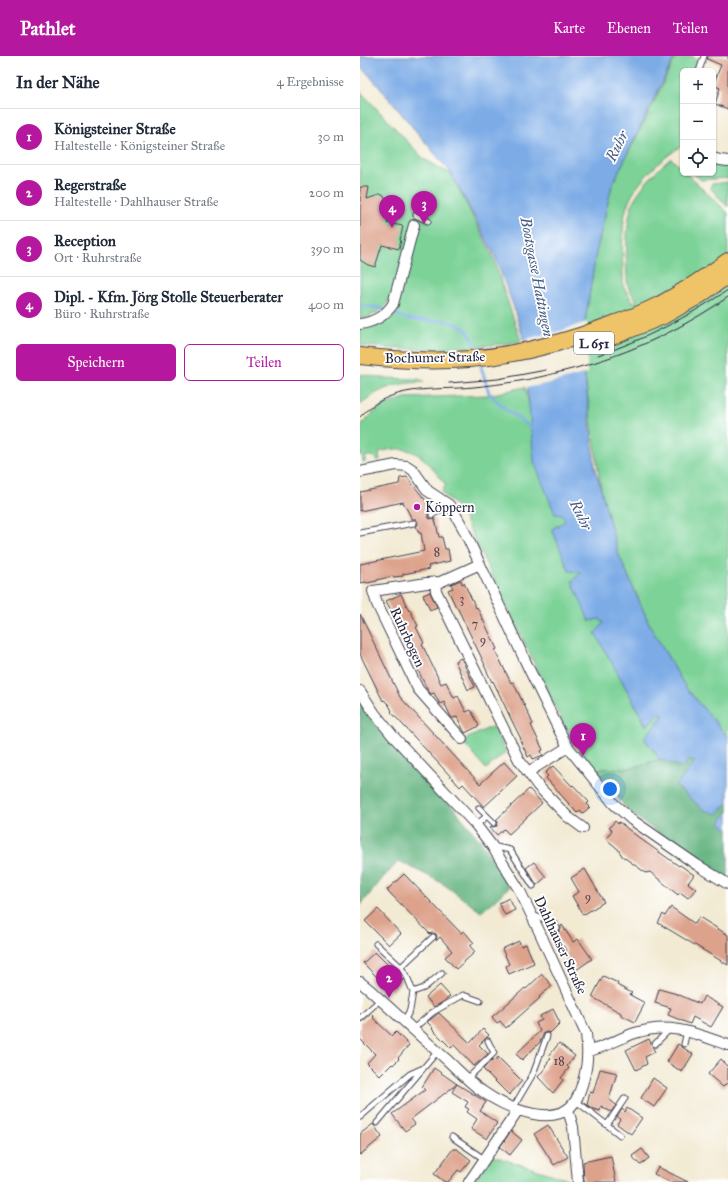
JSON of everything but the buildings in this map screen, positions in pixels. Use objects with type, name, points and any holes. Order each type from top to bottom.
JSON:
[{"type":"main road","name":"Bochumer Straße","points":[[360,366],[413,371],[469,359],[534,349],[588,334],[657,306],[692,286],[728,261]]},
{"type":"main road","name":"Bochumer Straße","points":[[360,356],[408,360],[471,369],[534,361],[626,332],[663,316],[700,295],[728,275]]},
{"type":"street","points":[[716,159],[728,161]]},
{"type":"street","points":[[360,324],[379,319],[393,304],[398,290],[415,220]]},
{"type":"street","points":[[360,472],[402,465],[407,466],[413,470],[428,491],[449,505],[459,520],[568,747],[614,804],[632,820],[697,865],[728,884]]},
{"type":"street","name":"Ruhrbogen","points":[[462,739],[418,689],[377,604],[373,592],[440,582],[480,564]]},
{"type":"street","points":[[434,582],[436,591],[518,760],[538,786],[568,817],[583,828]]},
{"type":"street","name":"Dahlhauser Straße","points":[[360,690],[375,714],[393,736],[476,825],[492,846],[520,891],[582,1022],[586,1034],[588,1051],[582,1085],[576,1101],[568,1110]]},
{"type":"street","points":[[528,772],[568,747]]},
{"type":"street","points":[[360,982],[482,1092],[515,1109],[531,1113],[554,1115],[568,1110],[573,1127],[578,1182]]},
{"type":"street","points":[[588,1051],[634,1033],[654,1029],[671,1028],[687,1031],[728,1045]]},
{"type":"street","points":[[469,1182],[515,1109]]},
{"type":"lane","points":[[699,68],[704,56]]},
{"type":"lane","points":[[415,220],[428,221]]},
{"type":"lane","points":[[432,515],[449,505]]},
{"type":"lane","points":[[360,533],[414,523]]},
{"type":"lane","points":[[479,808],[494,823]]},
{"type":"lane","points":[[476,825],[487,816]]},
{"type":"lane","points":[[492,846],[510,850],[533,886]]},
{"type":"lane","points":[[531,915],[553,922],[557,928]]},
{"type":"lane","points":[[401,967],[433,937]]},
{"type":"lane","points":[[376,944],[401,967],[414,992],[410,1010],[404,1021]]},
{"type":"lane","points":[[414,992],[424,988],[442,974]]},
{"type":"lane","points":[[413,1029],[433,1012],[463,995],[480,1001]]},
{"type":"lane","points":[[360,1018],[380,1000]]},
{"type":"lane","points":[[655,1044],[671,1028]]},
{"type":"lane","points":[[684,1044],[687,1031]]},
{"type":"lane","points":[[515,1109],[533,1074],[546,1036]]},
{"type":"lane","points":[[467,1079],[494,1053],[488,1041]]},
{"type":"lane","points":[[377,1123],[438,1052]]},
{"type":"lane","points":[[360,1117],[410,1074],[422,1069]]},
{"type":"lane","points":[[606,1125],[625,1098]]},
{"type":"lane","points":[[576,1101],[620,1135]]},
{"type":"lane","points":[[452,1137],[484,1159]]},
{"type":"green space","points":[[676,56],[693,56],[698,62],[696,68],[680,68],[680,147],[665,158],[648,174],[633,193],[628,204],[623,230],[623,286],[633,302],[637,301],[629,289],[627,281],[626,261],[629,216],[635,198],[639,192],[665,163],[672,159],[680,167],[680,176],[689,176],[728,213],[728,737],[686,688],[651,628],[618,553],[601,489],[585,377],[585,322],[596,253],[612,185]]},
{"type":"green space","points":[[360,91],[424,159],[451,174],[492,254],[521,341],[470,347],[429,349],[401,349],[360,345],[360,330],[371,327],[380,322],[396,309],[387,300],[388,302],[386,306],[379,311],[372,315],[360,318]]},
{"type":"green space","points":[[716,162],[728,164],[728,178],[701,180],[696,176],[716,176]]},
{"type":"green space","points":[[728,182],[728,207],[711,189],[711,185]]},
{"type":"green space","points":[[360,374],[381,378],[418,379],[424,382],[405,383],[390,387],[360,404]]},
{"type":"green space","points":[[525,387],[562,515],[566,521],[552,529],[582,572],[589,621],[599,619],[604,623],[619,674],[646,726],[659,713],[665,715],[644,738],[660,759],[632,768],[596,769],[575,745],[460,510],[441,492],[446,485],[425,460],[412,451],[404,449],[393,449],[379,452],[380,460],[376,460],[372,456],[366,456],[365,462],[363,462],[362,455],[360,455],[360,426],[373,413],[385,405],[405,398],[489,395]]},
{"type":"green space","points":[[360,695],[392,741],[453,807],[483,844],[509,887],[481,912],[442,883],[399,861],[384,877],[382,874],[383,878],[360,906]]},
{"type":"green space","points":[[493,726],[506,752],[486,769],[462,741]]},
{"type":"green space","points":[[660,759],[682,768],[689,759],[695,761],[717,814],[728,803],[728,811],[720,823],[728,830],[728,879],[693,858],[629,812],[596,769],[632,768]]},
{"type":"green space","points":[[493,1156],[573,1181],[574,1182],[473,1182]]},
{"type":"water","points":[[360,56],[675,56],[612,185],[596,253],[585,322],[585,377],[595,467],[618,553],[651,628],[686,688],[728,737],[728,803],[717,814],[704,810],[676,786],[695,761],[689,759],[682,768],[660,759],[644,738],[664,715],[659,713],[647,726],[595,633],[604,623],[599,619],[589,621],[572,581],[582,572],[569,571],[552,529],[565,521],[562,515],[555,514],[534,462],[523,338],[514,308],[494,254],[451,173],[369,75],[360,67]]},
{"type":"water","points":[[728,811],[728,830],[720,823]]},
{"type":"pier","points":[[587,322],[587,373],[525,388],[521,340],[560,331]]},
{"type":"waterway","points":[[360,305],[379,308],[407,319],[441,320],[461,326],[469,332],[477,353]]},
{"type":"waterway","points":[[480,363],[489,393],[502,406],[534,430]]},
{"type":"tram line","points":[[598,355],[649,335],[728,290]]},
{"type":"tram line","points":[[360,417],[372,406],[398,394],[428,389],[496,385],[549,375],[605,359],[648,342],[689,322],[728,297]]},
{"type":"tram line","points":[[449,383],[498,379],[546,370]]},
{"type":"place","name":"Reception","points":[[424,224]]},
{"type":"place","name":"Dipl. - Kfm. Jörg Stolle Steuerberater","points":[[392,228]]},
{"type":"place","name":"Köppern","points":[[417,507]]},
{"type":"place","name":"Königsteiner Straße","points":[[583,756]]},
{"type":"place","name":"Regerstraße","points":[[389,998]]},
{"type":"water label","name":"Ruhr","points":[[617,146]]},
{"type":"water label","name":"Bootsgasse Hattingen","points":[[537,277]]},
{"type":"water label","name":"Ruhr","points":[[581,515]]}]
